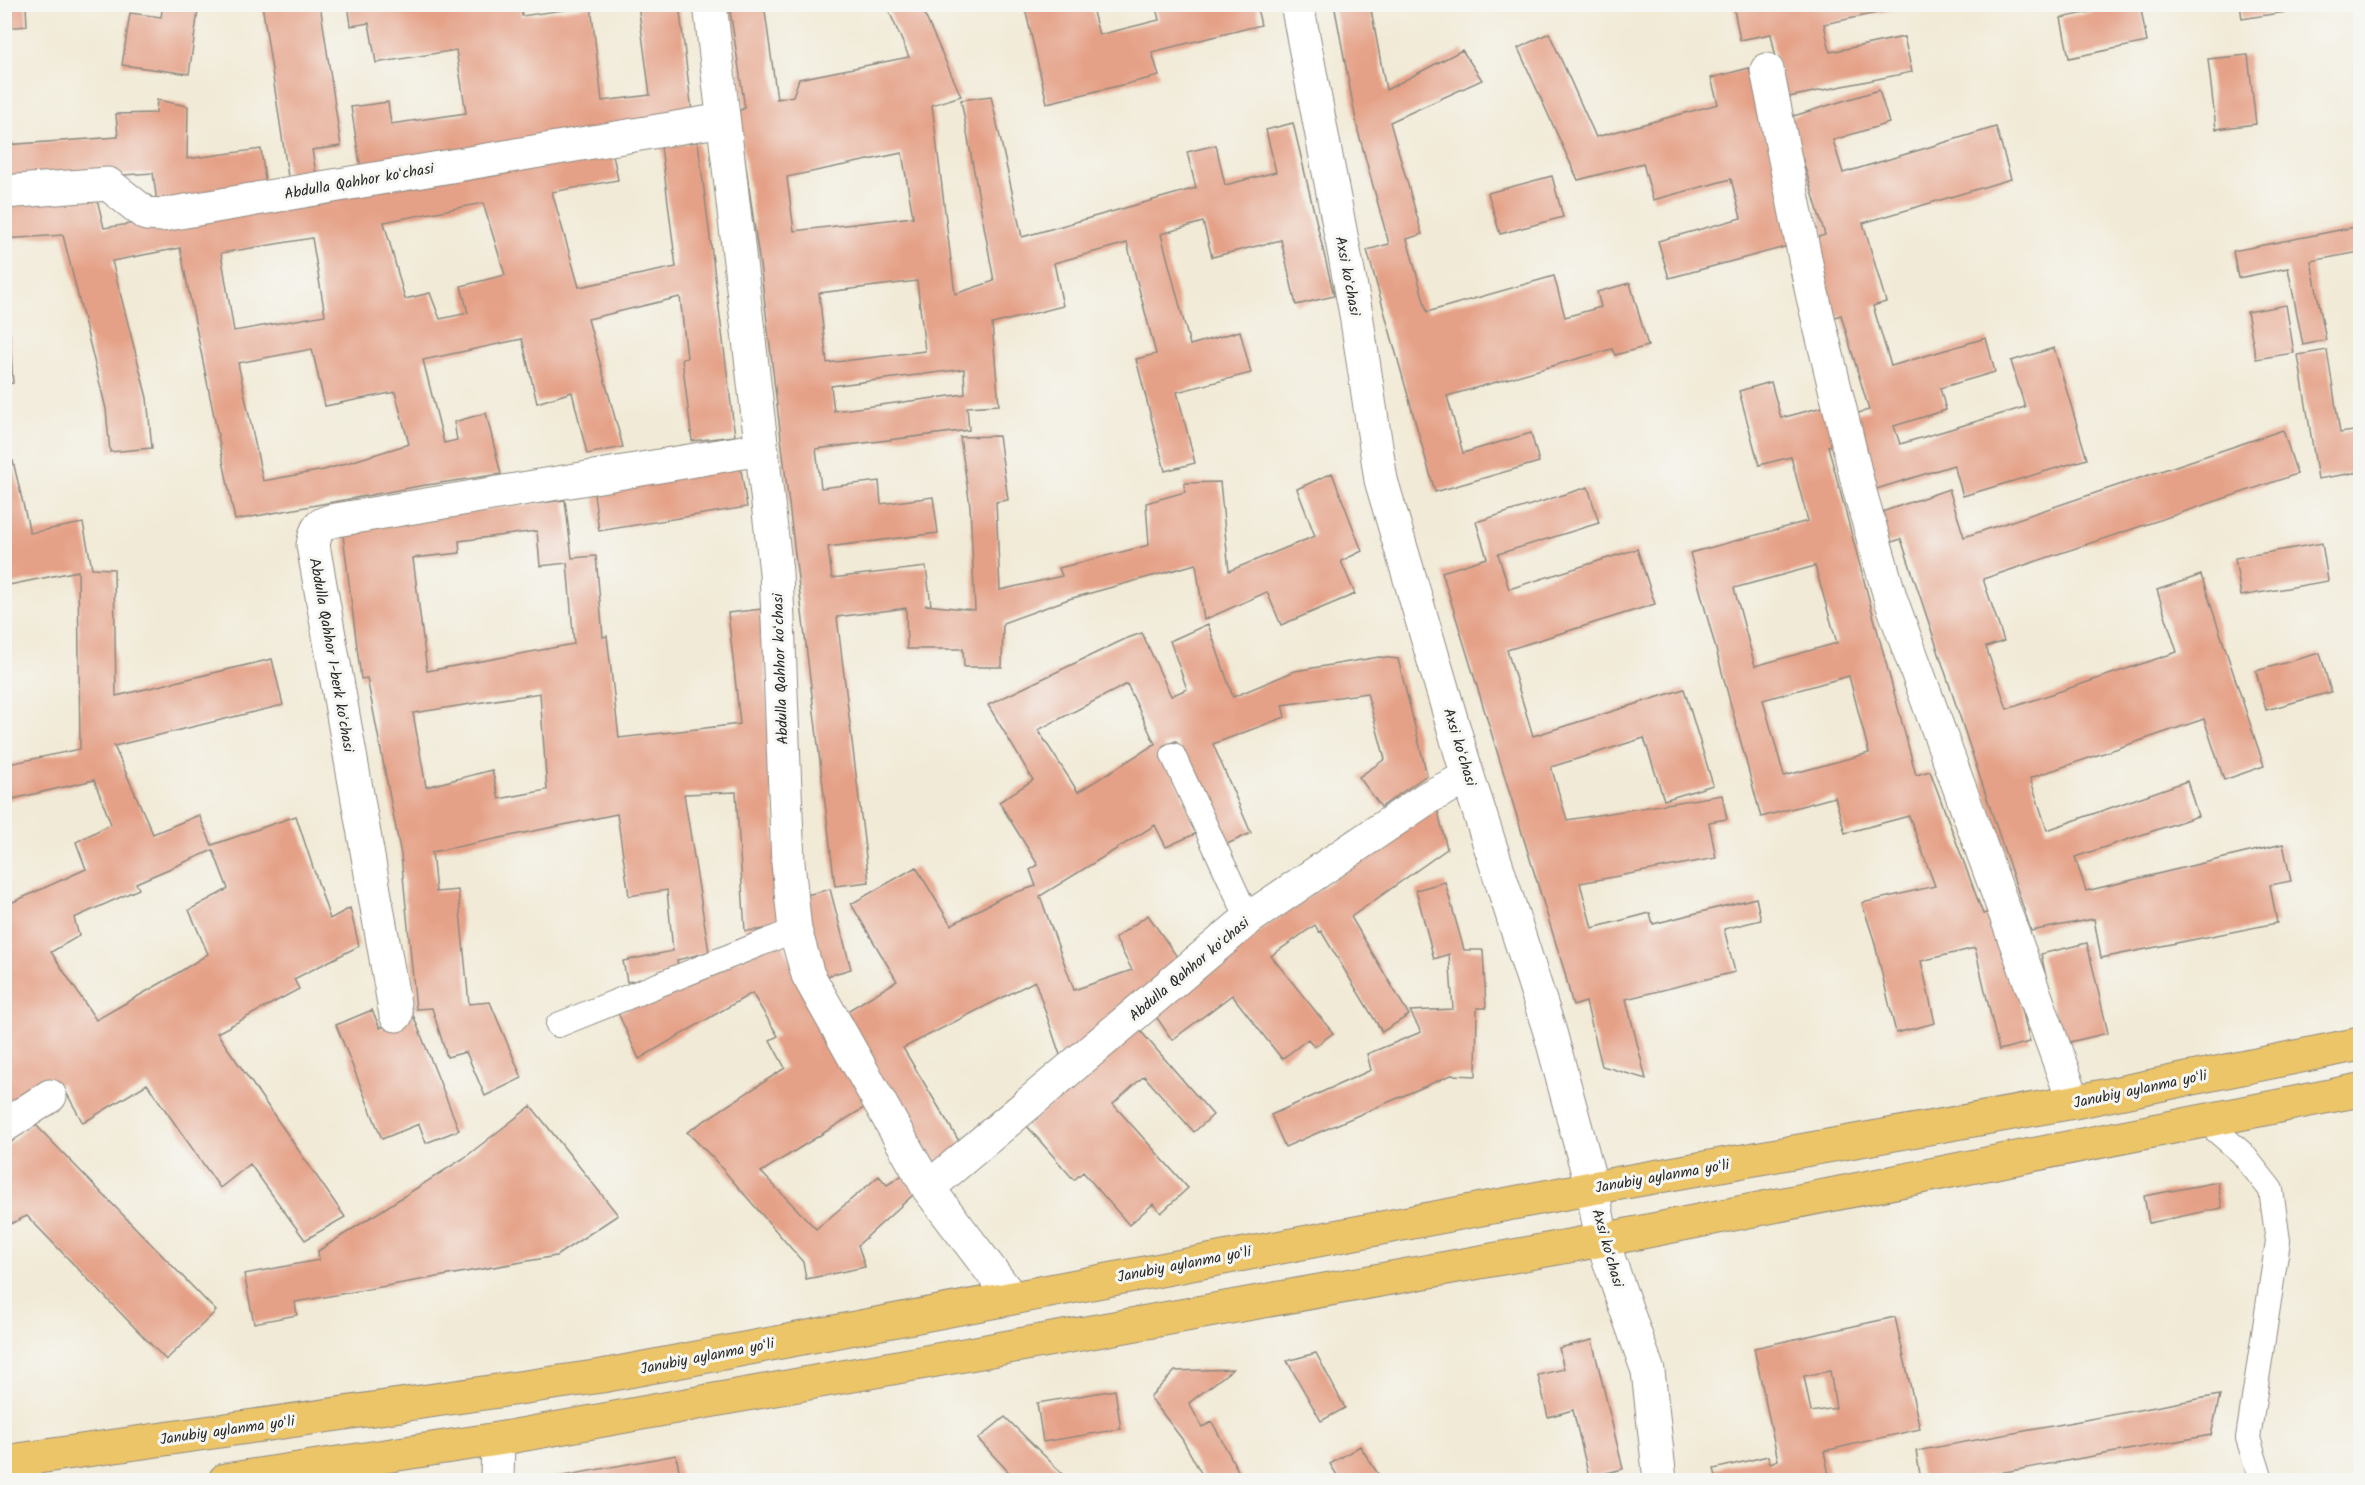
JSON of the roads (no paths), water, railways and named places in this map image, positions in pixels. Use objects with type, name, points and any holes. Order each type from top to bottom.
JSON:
[{"type":"highway","name":"Janubiy aylanma yoʻli","points":[[4,1462],[602,1376],[1592,1188],[2074,1102],[2361,1044]]},
{"type":"highway","points":[[225,1480],[498,1439],[1602,1240],[2361,1090]]},
{"type":"street","name":"Abdulla Qahhor koʻchasi","points":[[710,4],[776,572],[788,863],[795,930],[808,975],[928,1188],[1011,1297]]},
{"type":"street","name":"Axsi koʻchasi","points":[[1297,4],[1356,314],[1381,480],[1468,777],[1550,1032],[1592,1188],[1602,1240],[1648,1371],[1660,1480]]},
{"type":"street","points":[[1767,70],[1812,293],[1860,492],[1891,600],[2074,1102]]},
{"type":"street","name":"Abdulla Qahhor koʻchasi","points":[[4,192],[108,184],[146,214],[162,215],[723,120]]},
{"type":"street","name":"Аbdulla Qahhor 1-berk koʻchasi","points":[[396,1015],[313,545],[316,529],[323,522],[760,449]]},
{"type":"street","name":"Abdulla Qahhor koʻchasi","points":[[928,1188],[1248,919],[1427,798],[1468,777]]},
{"type":"street","points":[[4,1126],[50,1096]]},
{"type":"street","points":[[498,1439],[498,1480]]},
{"type":"lane","points":[[1173,755],[1248,919]]},
{"type":"lane","points":[[558,1025],[795,930]]},
{"type":"lane","points":[[2205,1121],[2242,1153],[2271,1190],[2278,1241],[2248,1438],[2261,1480]]}]
